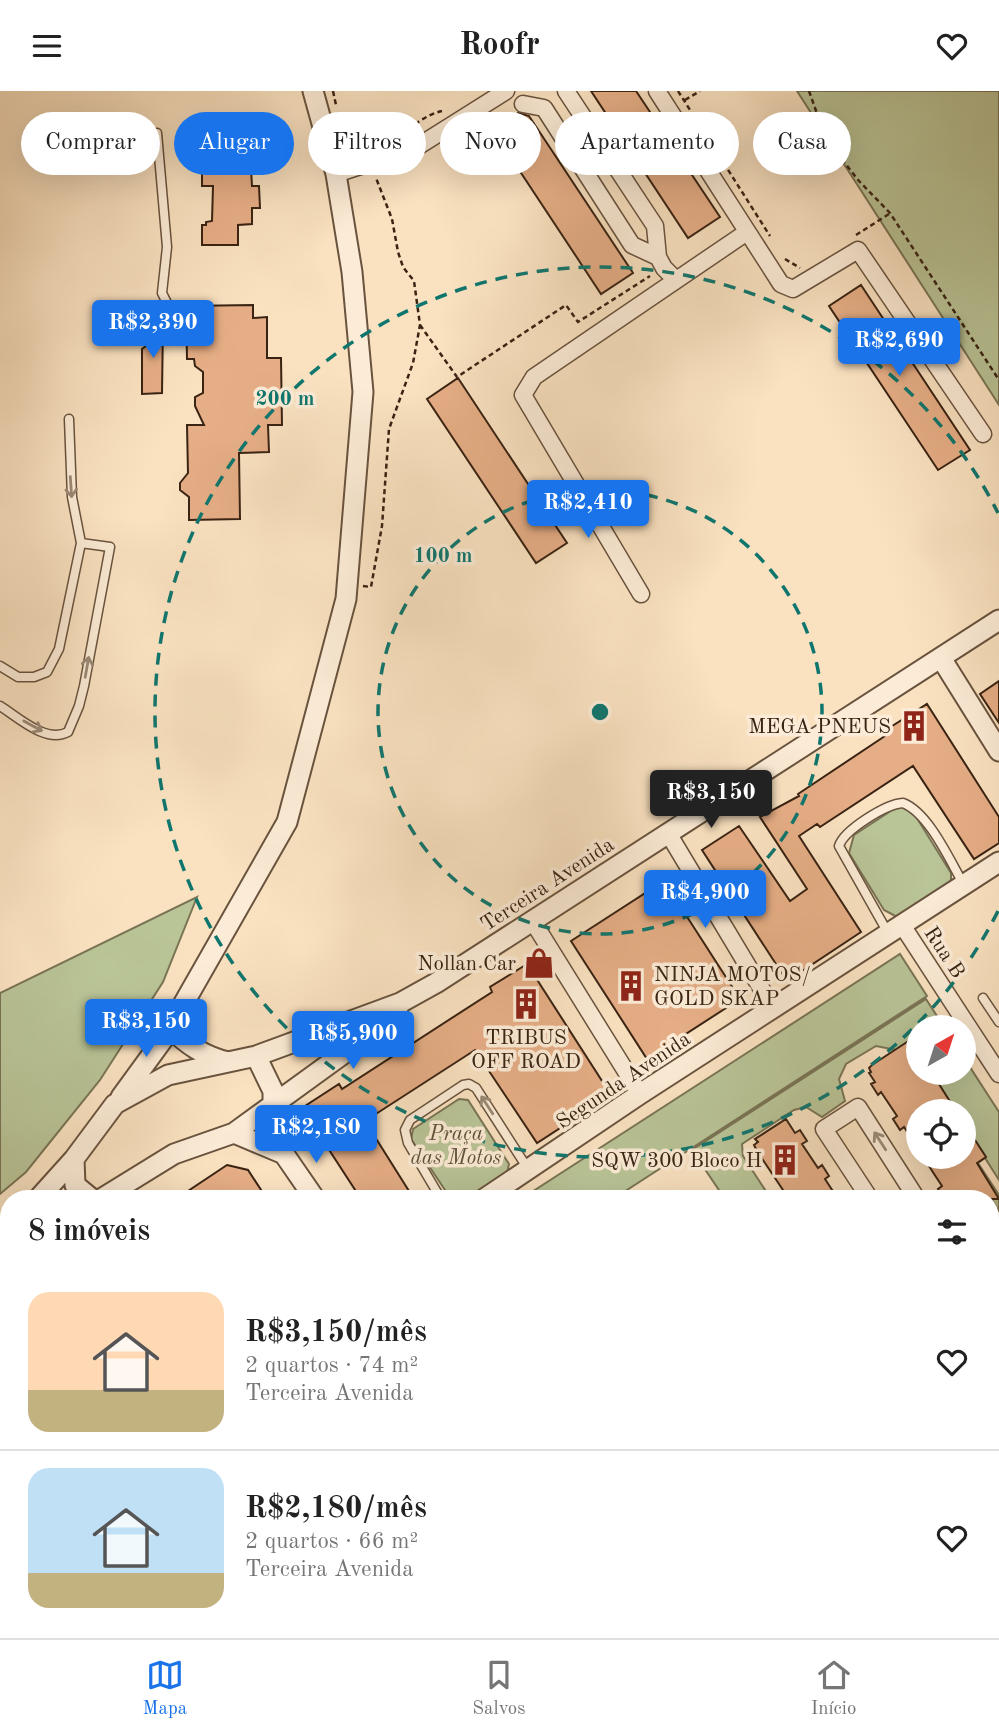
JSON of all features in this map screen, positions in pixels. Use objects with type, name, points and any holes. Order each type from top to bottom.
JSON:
[{"type":"street","points":[[313,91],[319,112]]},
{"type":"street","points":[[426,141],[506,91]]},
{"type":"street","points":[[566,91],[655,226],[661,263]]},
{"type":"street","points":[[657,91],[781,284],[793,289],[858,250],[983,433]]},
{"type":"street","points":[[523,104],[544,108],[632,245],[661,263],[676,280]]},
{"type":"street","points":[[115,1104],[166,1033],[287,822],[346,599],[363,392],[352,272],[336,175]]},
{"type":"street","points":[[642,594],[523,395],[534,377],[747,232]]},
{"type":"street","name":"Terceira Avenida","points":[[46,1190],[74,1159],[115,1104],[168,1075],[256,1056],[400,1003],[436,983],[999,620]]},
{"type":"street","points":[[942,658],[999,751]]},
{"type":"street","points":[[668,833],[773,1008]]},
{"type":"street","name":"Segunda Avenida","points":[[498,1190],[640,1094],[999,862]]},
{"type":"street","points":[[532,920],[640,1094]]},
{"type":"street","name":"Rua B","points":[[895,929],[999,1074]]},
{"type":"street","name":"Terceira Avenida","points":[[116,1190],[174,1154],[234,1133],[383,1025],[400,1003]]},
{"type":"street","points":[[166,1033],[208,1057],[229,1063]]},
{"type":"street","points":[[166,1033],[168,1075]]},
{"type":"street","points":[[256,1056],[273,1091],[267,1109],[284,1154],[308,1190]]},
{"type":"street","points":[[864,1190],[824,1129],[858,1107],[911,1190]]},
{"type":"street","points":[[234,1133],[284,1154]]},
{"type":"street","points":[[74,1159],[75,1185],[81,1190]]},
{"type":"lane","points":[[160,167],[167,247],[162,293],[168,305],[173,308]]},
{"type":"lane","points":[[0,666],[18,677],[34,677],[47,672],[59,649],[81,543],[72,498],[69,419]]},
{"type":"lane","points":[[0,706],[54,736],[68,732],[84,686],[110,547],[81,543]]},
{"type":"lane","points":[[895,929],[839,846],[846,834],[887,807],[903,803],[915,811],[929,827],[964,885]]},
{"type":"lane","points":[[983,997],[999,1022]]},
{"type":"lane","points":[[436,1190],[413,1152],[405,1130],[410,1120],[466,1084],[476,1089],[528,1170]]},
{"type":"path","points":[[333,91],[337,111]]},
{"type":"path","points":[[678,91],[770,236]]},
{"type":"path","points":[[668,110],[700,91]]},
{"type":"path","points":[[809,91],[825,139],[859,181],[890,213],[999,380]]},
{"type":"path","points":[[426,118],[434,113],[447,111]]},
{"type":"path","points":[[359,586],[371,587],[382,526],[389,429],[413,363],[420,325],[414,281],[403,267],[392,219],[375,175]]},
{"type":"path","points":[[850,239],[890,213]]},
{"type":"path","points":[[785,259],[798,268],[810,266]]},
{"type":"path","points":[[420,325],[457,377],[566,305],[578,322],[661,263]]},
{"type":"green space","points":[[797,91],[999,91],[999,405],[851,175],[851,112],[811,112]]},
{"type":"green space","points":[[900,805],[915,815],[951,873],[951,884],[899,918],[884,910],[849,853],[854,835]]},
{"type":"green space","points":[[197,897],[163,982],[100,1080],[26,1172],[5,1190],[0,1190],[0,993]]},
{"type":"green space","points":[[900,954],[927,996],[627,1190],[535,1190]]},
{"type":"green space","points":[[926,999],[936,1015],[906,1015],[906,1066],[896,1050],[876,1046],[846,1064],[839,1079],[845,1101],[822,1117],[806,1107],[794,1110],[742,1144],[743,1156],[765,1190],[719,1190],[692,1150]]},
{"type":"green space","points":[[976,1077],[999,1112],[999,1180],[985,1158],[978,1163],[996,1190],[985,1190],[972,1169],[976,1169],[976,1099],[927,1099],[918,1085],[976,1085]]},
{"type":"green space","name":"Praça das Motos","points":[[459,1099],[468,1100],[509,1164],[507,1173],[481,1190],[445,1190],[411,1139],[413,1129]]},
{"type":"building","points":[[591,91],[636,91],[650,112],[605,112]]},
{"type":"building","points":[[541,134],[555,155],[555,175],[568,175],[633,273],[601,294],[522,175],[541,175]]},
{"type":"building","points":[[202,175],[251,175],[252,186],[259,186],[260,208],[252,208],[252,224],[238,225],[238,245],[202,245],[202,225],[212,221],[213,186],[202,186]]},
{"type":"building","points":[[646,175],[692,175],[720,217],[688,238]]},
{"type":"building","points":[[861,285],[970,450],[938,470],[829,306]]},
{"type":"building","points":[[253,305],[253,318],[267,317],[267,358],[281,358],[282,425],[268,425],[269,452],[239,453],[240,519],[189,520],[189,497],[180,490],[180,483],[188,473],[187,425],[204,425],[195,406],[195,397],[203,393],[203,372],[195,366],[194,359],[187,359],[186,306]]},
{"type":"building","points":[[146,323],[163,323],[162,393],[142,394],[142,349],[146,346]]},
{"type":"building","points":[[458,378],[567,543],[536,563],[427,399]]},
{"type":"building","points":[[999,681],[999,723],[980,694]]},
{"type":"building","points":[[927,704],[999,817],[999,843],[974,859],[913,766],[820,827],[817,824],[799,836],[861,932],[787,981],[702,850],[739,826],[790,901],[807,889],[760,817],[799,796],[798,794],[891,732],[889,728]]},
{"type":"building","points":[[664,881],[740,999],[647,1059],[571,941]]},
{"type":"building","points":[[527,964],[611,1095],[537,1143],[475,1050],[365,1121],[408,1190],[355,1190],[302,1108],[339,1084],[342,1089],[492,992],[490,987]]},
{"type":"building","points":[[906,1043],[906,1085],[940,1085],[948,1099],[906,1099],[906,1130],[904,1127],[900,1130],[893,1119],[897,1116],[881,1092],[878,1095],[871,1084],[875,1082],[869,1073],[872,1065]]},
{"type":"building","name":"SQW 300 Bloco H","points":[[786,1119],[795,1133],[800,1130],[807,1141],[802,1144],[818,1168],[822,1165],[829,1176],[825,1179],[832,1190],[783,1190],[757,1151],[754,1145],[758,1142],[755,1139]]},
{"type":"building","points":[[976,1142],[986,1157],[977,1163],[994,1190],[939,1190],[942,1186],[931,1169],[976,1169]]},
{"type":"building","points":[[227,1165],[248,1170],[261,1190],[190,1190]]},
{"type":"place","name":"MEGA PNEUS","points":[[914,726]]},
{"type":"place","name":"Nollan Car","points":[[539,963]]},
{"type":"place","name":"NINJA MOTOS/ GOLD SKAP","points":[[631,986]]},
{"type":"place","name":"TRIBUS OFF ROAD","points":[[526,1004]]},
{"type":"place","name":"SQW 300 Bloco H","points":[[785,1160]]}]
